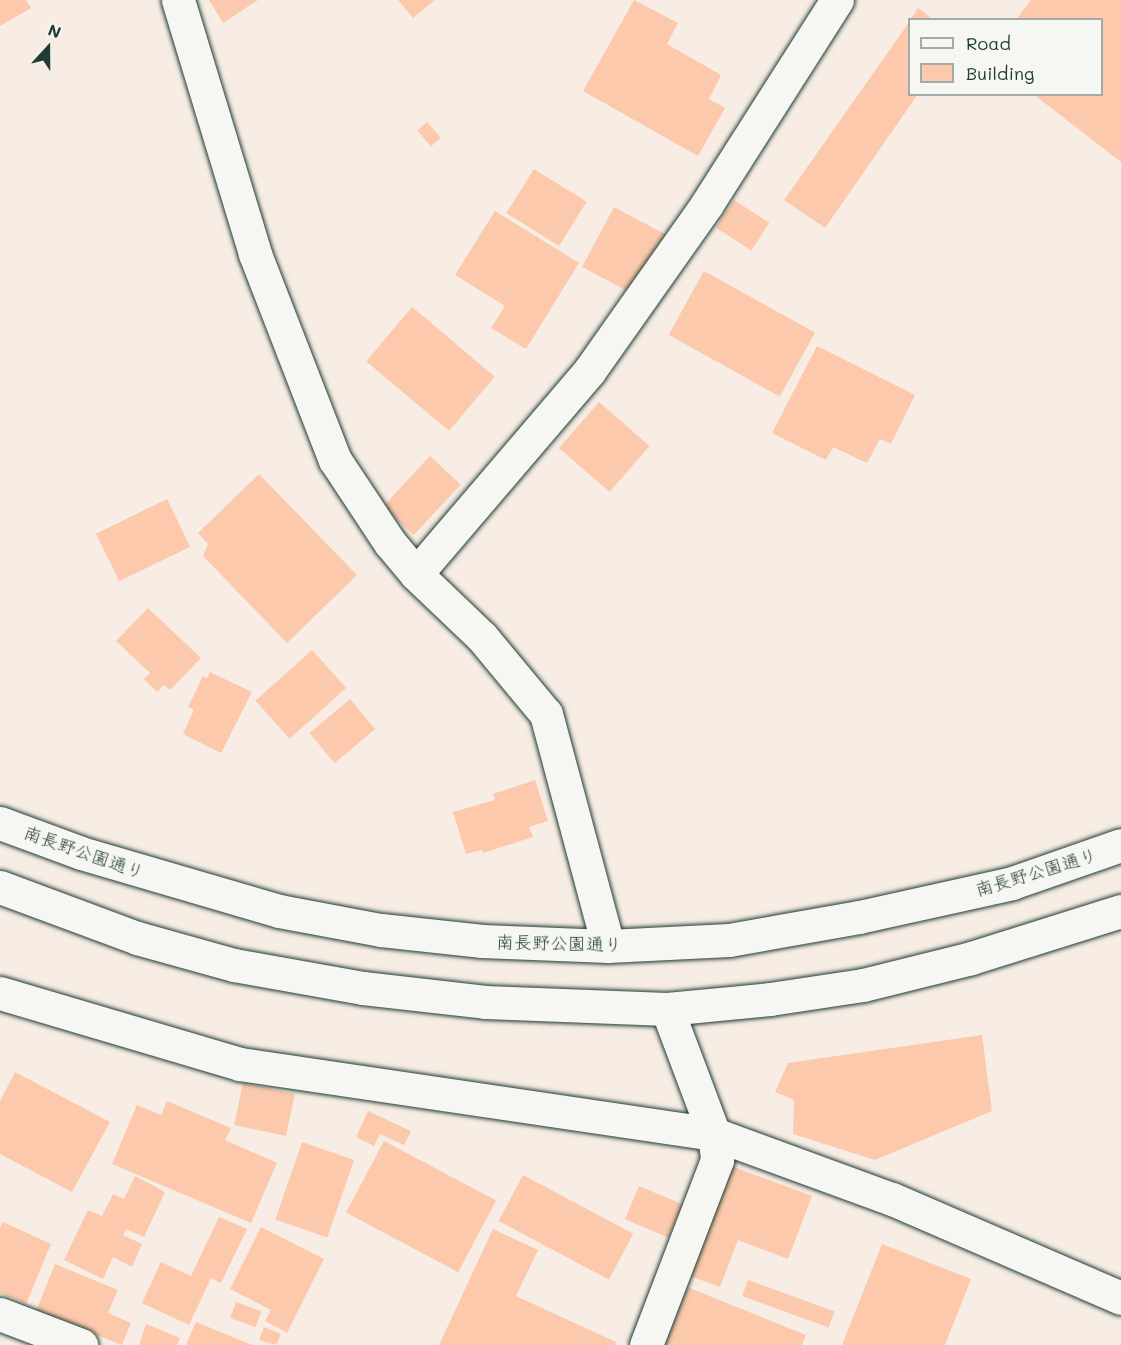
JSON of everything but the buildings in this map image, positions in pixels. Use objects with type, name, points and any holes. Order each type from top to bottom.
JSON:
[{"type":"street","points":[[178,0],[255,254],[335,460],[390,543],[416,574],[482,637],[546,714],[608,946]]},
{"type":"street","points":[[416,574],[590,370],[707,204],[837,0]]},
{"type":"street","name":"南長野公園通り","points":[[0,823],[81,853],[279,911],[381,930],[482,941],[608,946],[729,940],[859,917],[1011,883],[1121,845]]},
{"type":"street","points":[[0,887],[137,938],[234,965],[363,988],[485,1002],[667,1009],[770,999],[863,986],[971,958],[1121,911]]},
{"type":"street","points":[[0,993],[240,1064],[714,1134],[892,1199],[1121,1298]]},
{"type":"street","points":[[646,1345],[717,1160],[714,1134],[667,1009]]},
{"type":"street","points":[[0,1314],[81,1345]]}]
